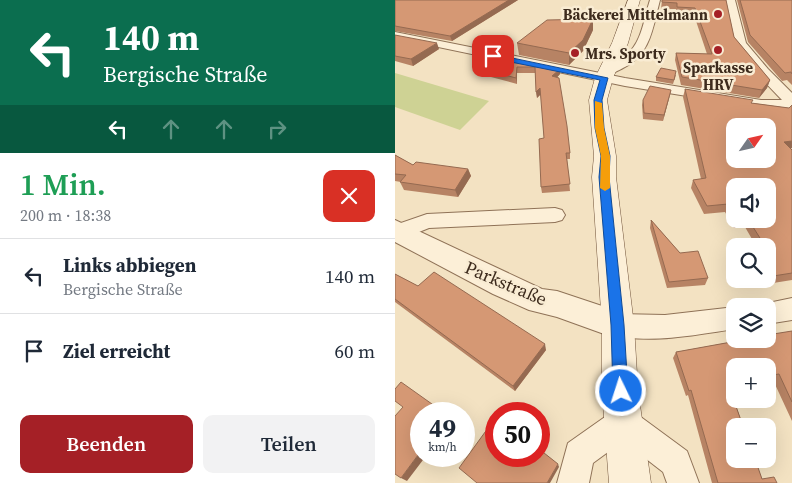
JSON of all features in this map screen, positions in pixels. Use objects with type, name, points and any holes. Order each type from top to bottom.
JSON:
[{"type":"main road","points":[[630,483],[623,423],[617,325],[604,177],[605,156],[598,100],[620,44],[634,0]]},
{"type":"street","points":[[607,74],[627,63],[643,43],[655,0]]},
{"type":"street","points":[[730,0],[740,44],[792,103]]},
{"type":"street","points":[[395,36],[761,104],[792,103]]},
{"type":"street","name":"Parkstraße","points":[[397,231],[427,221],[555,214]]},
{"type":"street","name":"Parkstraße","points":[[397,231],[503,285],[540,301],[557,304],[617,325]]},
{"type":"street","points":[[776,312],[792,309]]},
{"type":"street","points":[[617,325],[665,327],[726,319]]},
{"type":"street","points":[[573,483],[579,454],[623,423],[676,462],[683,483]]},
{"type":"green space","points":[[395,73],[489,101],[460,130],[395,107]]},
{"type":"building","points":[[395,0],[509,0],[450,36],[395,26]]},
{"type":"building","points":[[662,0],[726,0],[734,37],[770,80],[762,90],[682,77],[676,53],[712,54],[695,8],[677,7],[677,3],[662,2]]},
{"type":"building","points":[[740,0],[792,0],[792,74],[791,72],[785,73],[750,35]]},
{"type":"building","points":[[593,19],[583,40],[569,53],[517,43],[547,20]]},
{"type":"building","points":[[395,35],[437,43],[411,59],[395,56]]},
{"type":"building","points":[[507,58],[560,69],[552,76],[559,78],[567,126],[570,153],[566,153],[570,184],[541,187],[539,139],[544,138],[540,88],[536,92],[535,67],[517,67],[516,78],[490,71]]},
{"type":"building","points":[[661,68],[676,71],[674,80],[656,77]]},
{"type":"building","points":[[650,86],[671,90],[664,115],[644,113],[643,100]]},
{"type":"building","points":[[685,89],[753,100],[751,103],[789,108],[792,105],[792,141],[784,142],[792,150],[792,273],[776,276],[776,238],[760,238],[754,228],[776,228],[776,178],[726,178],[726,204],[707,206],[693,180],[706,178]]},
{"type":"building","points":[[395,155],[413,165],[416,162],[468,169],[455,190],[400,182],[406,175],[395,174]]},
{"type":"building","points":[[651,220],[680,253],[698,251],[708,278],[669,282]]},
{"type":"building","points":[[434,272],[545,344],[513,386],[395,299],[395,274],[418,286]]},
{"type":"building","points":[[792,331],[792,402],[779,374],[776,374],[776,358],[726,358],[726,408],[737,408],[740,418],[726,418],[726,468],[758,468],[762,479],[774,477],[777,483],[718,483],[691,390],[689,391],[676,352],[726,343],[726,348],[776,348],[776,334]]},
{"type":"building","points":[[401,382],[429,402],[410,402],[410,466],[401,478],[395,474],[395,416],[403,407],[395,401],[395,389]]},
{"type":"building","points":[[485,432],[485,467],[550,467],[550,458],[558,464],[547,483],[477,483],[459,468],[475,467],[475,446]]},
{"type":"slow traffic","points":[[598,103],[605,156],[605,188]]},
{"type":"place","name":"Bäckerei Mittelmann","points":[[718,14]]},
{"type":"place","name":"Sparkasse HRV","points":[[718,50]]},
{"type":"place","name":"Mrs. Sporty","points":[[575,53]]},
{"type":"route","points":[[493,56],[604,78],[598,100],[605,156],[604,177],[621,391]]}]
